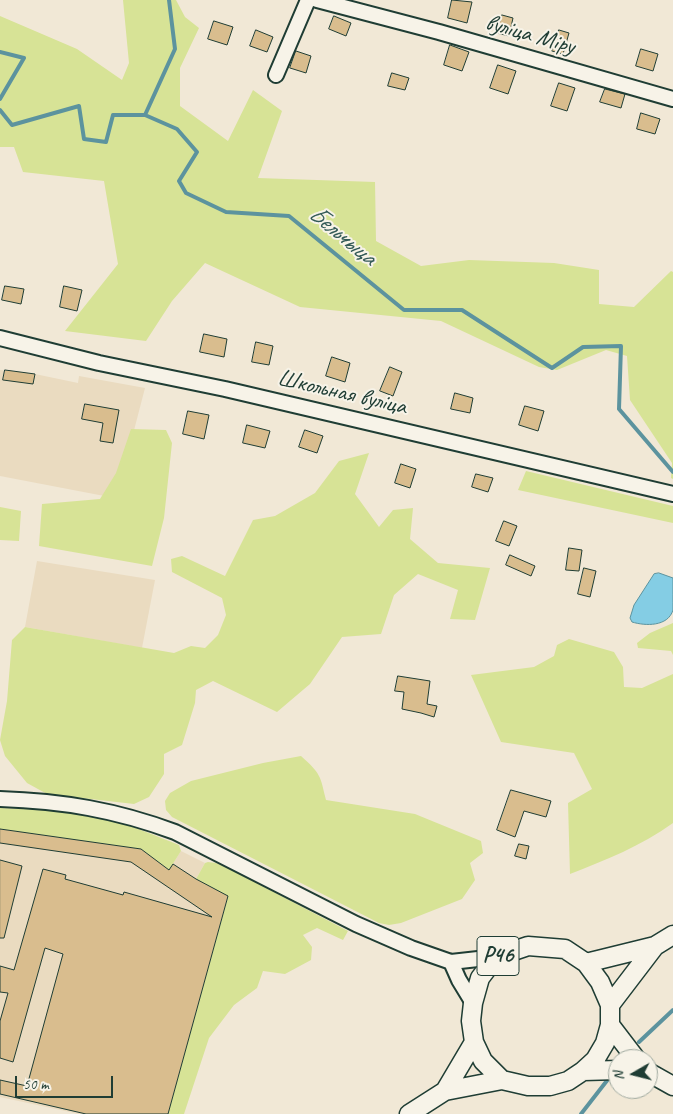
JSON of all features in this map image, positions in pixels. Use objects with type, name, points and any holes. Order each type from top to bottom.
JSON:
[{"type":"main road","points":[[586,963],[655,946],[673,935]]},
{"type":"main road","name":"Р46","points":[[409,1114],[445,1091],[502,1080],[528,1086],[550,1086],[568,1081],[595,1060],[605,1043],[610,1025],[610,1004],[600,982],[586,963],[564,949],[528,946],[496,957],[480,978],[473,1003],[471,1021],[474,1042],[483,1061],[502,1080]]},
{"type":"main road","points":[[610,1004],[655,946]]},
{"type":"main road","points":[[610,1025],[628,1049]]},
{"type":"main road","name":"Р46","points":[[445,1091],[474,1042]]},
{"type":"main road","points":[[583,1071],[608,1070]]},
{"type":"main road","points":[[658,1078],[673,1086]]},
{"type":"street","points":[[276,75],[308,0]]},
{"type":"street","name":"вуліца Міру","points":[[317,0],[439,32],[673,98]]},
{"type":"street","name":"Школьная вуліца","points":[[0,338],[99,363],[225,389],[673,494]]},
{"type":"street","points":[[0,799],[38,800],[74,805],[113,812],[145,821],[175,832],[356,924],[411,948],[451,962],[496,957]]},
{"type":"street","points":[[451,962],[473,1003]]},
{"type":"shaded area","points":[[0,370],[35,374],[78,383],[79,376],[145,388],[132,438],[120,499],[0,476]]},
{"type":"shaded area","points":[[37,561],[155,580],[142,648],[25,627]]},
{"type":"shaded area","points":[[0,829],[141,849],[169,870],[181,851],[205,863],[196,879],[228,896],[168,1114],[79,1114],[0,1097]]},
{"type":"green space","points":[[123,0],[176,0],[185,17],[199,28],[180,68],[180,106],[228,141],[253,90],[282,111],[258,178],[375,182],[376,241],[421,266],[469,260],[554,263],[599,270],[599,304],[634,307],[671,271],[673,272],[673,479],[671,478],[672,463],[630,400],[627,356],[606,350],[557,370],[539,367],[441,321],[300,307],[205,263],[172,301],[146,341],[65,331],[118,264],[104,181],[23,172],[14,147],[0,147],[0,16],[77,49],[122,80],[129,63]]},
{"type":"green space","points":[[131,429],[166,430],[172,443],[164,518],[152,566],[39,546],[42,504],[100,499],[116,473]]},
{"type":"green space","points":[[369,453],[355,494],[379,527],[393,510],[413,508],[410,539],[438,563],[490,568],[475,620],[450,619],[458,590],[418,574],[394,595],[381,634],[342,637],[310,684],[277,712],[213,681],[196,690],[195,703],[182,745],[164,754],[164,774],[149,797],[134,804],[47,794],[27,783],[5,756],[0,740],[7,701],[12,640],[25,627],[174,653],[191,646],[205,648],[218,635],[226,615],[222,598],[172,572],[171,559],[182,556],[225,576],[253,520],[275,516],[315,493],[339,461]]},
{"type":"green space","points":[[526,471],[673,506],[673,523],[518,490]]},
{"type":"green space","points":[[0,507],[21,511],[19,541],[0,540]]},
{"type":"green space","points":[[673,623],[673,655],[671,651],[638,648],[637,643],[650,633]]},
{"type":"green space","points":[[569,639],[614,652],[623,667],[624,687],[642,688],[673,674],[673,823],[636,846],[570,874],[568,803],[592,789],[574,753],[501,742],[471,675],[534,667],[554,656],[557,645]]},
{"type":"green space","points":[[301,756],[319,775],[326,800],[415,814],[481,841],[483,853],[470,863],[475,880],[462,899],[401,923],[389,925],[379,923],[172,817],[166,810],[165,801],[170,793],[191,781],[263,763]]},
{"type":"green space","points":[[0,808],[83,814],[110,820],[179,845],[181,851],[169,870],[141,849],[0,829]]},
{"type":"green space","points":[[208,862],[228,868],[348,931],[343,940],[317,928],[303,935],[312,947],[311,960],[285,974],[263,971],[257,988],[234,1005],[209,1038],[184,1114],[168,1114],[228,897],[196,879],[205,863]]},
{"type":"water","points":[[659,573],[673,578],[673,610],[670,616],[656,624],[632,622],[630,618],[634,605],[654,574]]},
{"type":"building","points":[[452,0],[472,2],[467,23],[448,18]]},
{"type":"building","points":[[502,15],[513,18],[509,36],[497,33]]},
{"type":"building","points":[[334,16],[351,23],[346,36],[329,29]]},
{"type":"building","points":[[214,21],[233,27],[227,45],[208,39]]},
{"type":"building","points":[[256,30],[273,37],[267,52],[250,46]]},
{"type":"building","points":[[559,30],[569,33],[563,54],[552,51]]},
{"type":"building","points":[[450,45],[469,52],[462,71],[444,65]]},
{"type":"building","points":[[641,49],[658,54],[653,71],[636,66]]},
{"type":"building","points":[[296,51],[311,56],[306,73],[290,68]]},
{"type":"building","points":[[498,65],[516,71],[508,94],[490,88]]},
{"type":"building","points":[[392,73],[409,78],[405,90],[388,86]]},
{"type":"building","points":[[559,83],[575,88],[567,111],[551,106]]},
{"type":"building","points":[[605,89],[625,94],[621,108],[600,102]]},
{"type":"building","points":[[641,113],[660,119],[655,134],[637,129]]},
{"type":"building","points":[[5,286],[24,289],[21,304],[2,300]]},
{"type":"building","points":[[64,286],[82,290],[77,311],[60,307]]},
{"type":"building","points":[[204,334],[227,339],[224,357],[200,352]]},
{"type":"building","points":[[256,342],[273,346],[269,365],[252,362]]},
{"type":"building","points":[[332,357],[350,363],[345,382],[326,376]]},
{"type":"building","points":[[390,367],[402,372],[393,396],[380,391]]},
{"type":"building","points":[[5,370],[35,374],[33,384],[3,380]]},
{"type":"building","points":[[455,393],[473,398],[470,413],[451,409]]},
{"type":"building","points":[[85,404],[119,410],[113,443],[100,441],[103,423],[82,419]]},
{"type":"building","points":[[525,406],[544,411],[538,431],[519,425]]},
{"type":"building","points":[[188,411],[209,415],[204,439],[183,434]]},
{"type":"building","points":[[247,425],[270,431],[265,448],[243,443]]},
{"type":"building","points":[[305,430],[323,436],[317,453],[299,447]]},
{"type":"building","points":[[401,464],[416,469],[410,488],[395,483]]},
{"type":"building","points":[[476,474],[493,478],[488,492],[472,487]]},
{"type":"building","points":[[504,521],[517,526],[509,546],[496,541]]},
{"type":"building","points":[[569,548],[582,550],[579,571],[566,570]]},
{"type":"building","points":[[510,555],[535,566],[531,576],[506,565]]},
{"type":"building","points":[[584,568],[596,571],[590,597],[578,594]]},
{"type":"building","points":[[398,676],[430,681],[427,704],[437,706],[434,717],[402,709],[404,692],[395,691]]},
{"type":"building","points":[[511,790],[551,801],[546,817],[524,811],[515,837],[497,830]]},
{"type":"building","points":[[0,829],[141,849],[169,870],[173,864],[228,896],[168,1114],[86,1114],[0,1094],[0,1080],[27,1086],[63,954],[45,948],[13,1062],[0,1058],[0,1021],[8,993],[0,992],[0,966],[14,970],[43,869],[66,875],[65,879],[123,895],[124,892],[212,917],[131,862],[0,843]]},
{"type":"building","points":[[519,844],[529,846],[526,859],[515,856]]},
{"type":"building","points":[[0,860],[22,866],[4,938],[0,938]]},
{"type":"waterway","points":[[145,115],[175,49],[169,0]]},
{"type":"waterway","name":"Бельчыца","points":[[0,52],[24,58],[0,99]]},
{"type":"waterway","name":"Бельчыца","points":[[0,110],[12,125],[79,106],[84,139],[106,142],[113,115],[145,115],[177,129],[197,152],[179,181],[186,193],[226,212],[289,216],[404,310],[462,310],[552,368],[583,347],[621,346],[619,409],[673,472]]},
{"type":"waterway","points":[[639,1042],[673,1010]]},
{"type":"waterway","points":[[581,1114],[608,1079]]}]
